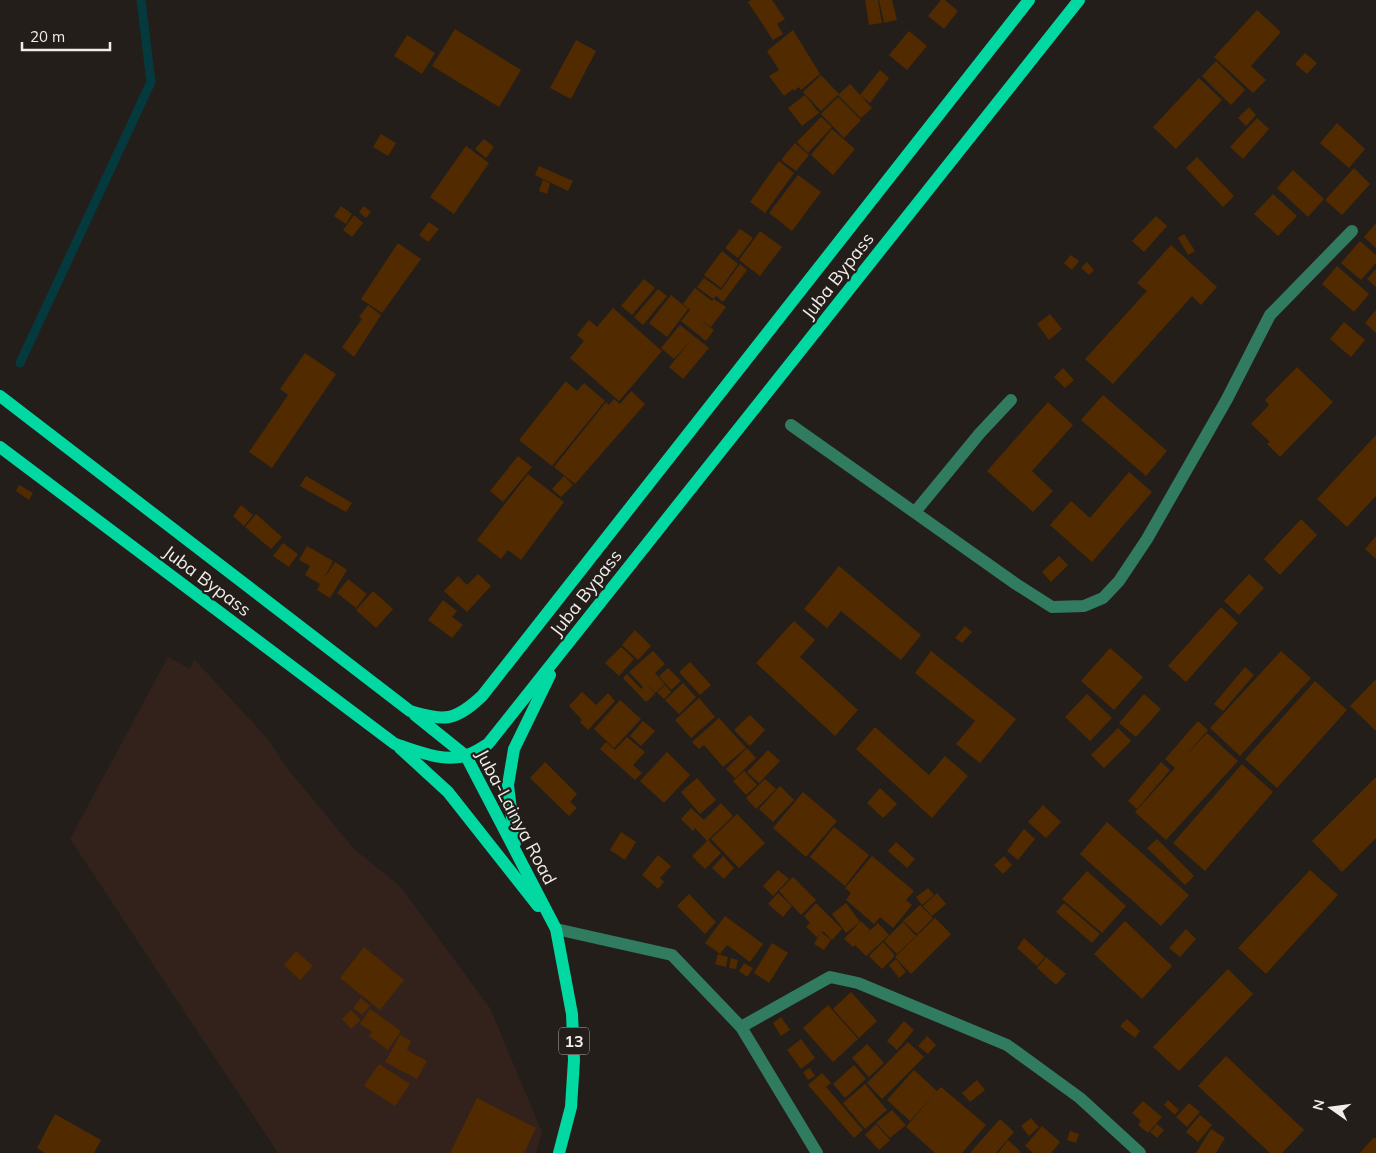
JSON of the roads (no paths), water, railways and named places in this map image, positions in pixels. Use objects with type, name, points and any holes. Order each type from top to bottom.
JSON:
[{"type":"main road","name":"Juba Bypass","points":[[0,396],[410,711],[438,719],[465,712],[482,696],[1030,0]]},
{"type":"main road","name":"Juba Bypass","points":[[0,446],[395,744],[425,754],[446,757],[466,756],[488,744],[1079,0]]},
{"type":"main road","points":[[516,851],[508,785],[514,749],[560,653]]},
{"type":"main road","name":"Juba-Lainya Road","points":[[410,711],[466,756],[556,930],[572,1014],[574,1060],[571,1107],[559,1153]]},
{"type":"main road","name":"Juba-Lainya Road","points":[[395,744],[448,792],[556,930]]},
{"type":"street","points":[[791,425],[1016,584],[1052,606],[1084,606],[1103,598],[1119,581],[1147,539],[1227,399],[1270,315],[1352,231]]},
{"type":"street","points":[[915,512],[980,433],[1011,400]]},
{"type":"street","points":[[556,930],[672,955],[741,1027],[817,1153]]},
{"type":"street","points":[[741,1027],[830,977],[858,983],[1007,1045],[1080,1098],[1140,1153]]},
{"type":"waterway","points":[[20,363],[151,82],[141,0]]}]
